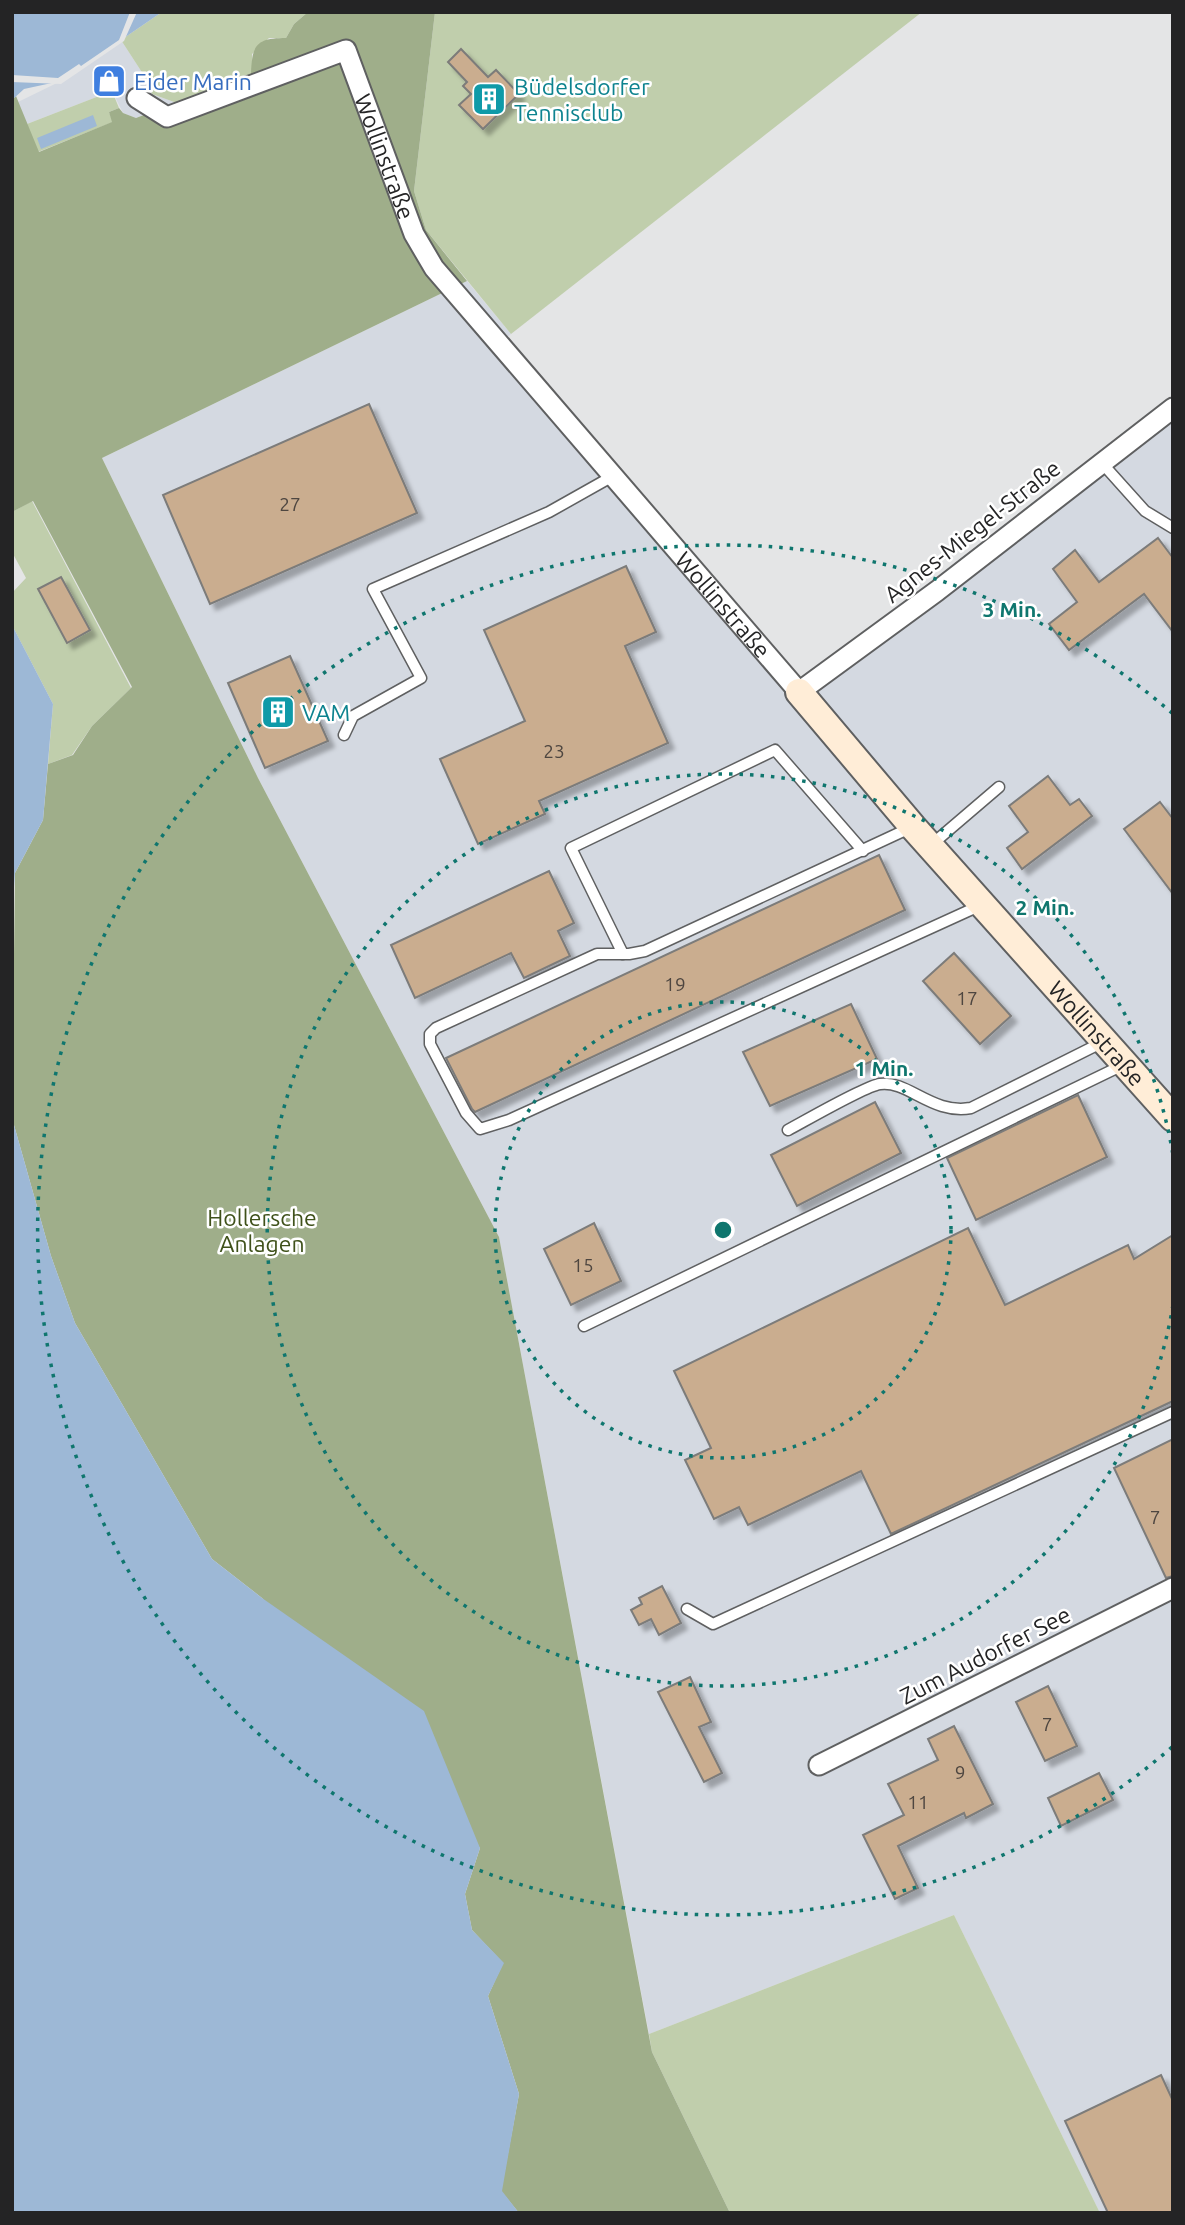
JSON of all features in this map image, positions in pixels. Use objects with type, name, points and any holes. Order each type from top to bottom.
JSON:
[{"type":"street","name":"Wollinstraße","points":[[137,98],[166,117],[346,50],[414,234],[434,268],[921,836],[1170,1108]]},
{"type":"street","name":"Agnes-Miegel-Straße","points":[[799,692],[937,591],[1173,408]]},
{"type":"street","name":"Zum Audorfer See","points":[[819,1765],[1173,1588]]},
{"type":"lane","points":[[1101,462],[1145,511],[1173,528]]},
{"type":"lane","points":[[344,735],[354,716],[421,678],[373,589],[550,512],[613,476]]},
{"type":"lane","points":[[623,954],[571,848],[775,750],[863,851]]},
{"type":"lane","points":[[983,904],[509,1120],[480,1129],[472,1122],[430,1044],[429,1034],[436,1028],[597,954],[645,951],[863,851],[921,836],[999,788]]},
{"type":"lane","points":[[788,1130],[880,1084],[898,1088],[940,1108],[955,1111],[971,1108],[1107,1041]]},
{"type":"lane","points":[[584,1326],[1127,1063]]},
{"type":"lane","points":[[687,1609],[713,1625],[1173,1412]]},
{"type":"shaded area","points":[[121,40],[145,77],[152,94],[177,103],[136,118],[123,113],[112,91],[27,124],[18,102],[61,81]]},
{"type":"shaded area","points":[[467,281],[511,334],[501,342],[799,689],[1173,406],[1173,2213],[1100,2213],[954,1915],[649,2034],[499,1237],[258,778],[102,458]]},
{"type":"green space","points":[[162,12],[308,12],[294,24],[286,38],[269,38],[252,54],[252,74],[177,103],[152,94],[145,77],[121,40]]},
{"type":"green space","name":"Hollersche Anlagen","points":[[308,12],[435,12],[414,191],[426,230],[467,281],[102,458],[258,778],[499,1237],[652,2052],[730,2213],[519,2213],[501,2191],[519,2094],[488,1996],[503,1963],[472,1930],[465,1894],[480,1848],[262,1598],[212,1559],[75,1323],[51,1256],[12,1118],[15,873],[43,820],[48,764],[73,755],[92,726],[132,687],[33,501],[12,512],[12,100],[16,96],[39,152],[112,122],[109,112],[119,108],[123,113],[136,118],[251,74],[253,56],[258,45],[268,40],[286,38],[294,24]]},
{"type":"green space","points":[[435,12],[922,12],[511,334],[426,230],[414,191]]},
{"type":"green space","points":[[112,91],[119,108],[109,112],[113,122],[38,152],[27,124]]},
{"type":"green space","points":[[32,501],[131,688],[92,726],[72,755],[48,764],[53,704],[12,625],[12,593],[26,578],[12,552],[12,512]]},
{"type":"green space","points":[[954,1915],[1100,2213],[730,2213],[652,2052],[649,2034]]},
{"type":"water","points":[[12,12],[162,12],[61,81],[24,89],[12,100]]},
{"type":"water","points":[[93,115],[97,126],[41,149],[37,138]]},
{"type":"water","points":[[12,625],[53,704],[43,820],[15,873],[12,916]]},
{"type":"water","points":[[12,1118],[51,1256],[75,1323],[212,1559],[262,1598],[424,1711],[480,1848],[465,1894],[472,1930],[504,1963],[488,1996],[519,2094],[502,2191],[519,2213],[12,2213]]},
{"type":"pier","points":[[130,12],[137,12],[124,41],[61,84],[12,82],[12,75],[58,78],[79,64],[81,66],[119,40]]},
{"type":"building","name":"Büdelsdorfer Tennisclub","points":[[461,49],[488,77],[496,70],[519,94],[483,129],[459,105],[471,94],[463,86],[467,82],[448,62]]},
{"type":"building","points":[[369,404],[417,513],[210,604],[163,495]]},
{"type":"building","points":[[1158,538],[1173,558],[1173,632],[1144,594],[1069,650],[1049,624],[1077,602],[1053,569],[1075,550],[1099,582]]},
{"type":"building","points":[[626,566],[656,632],[625,646],[668,743],[539,801],[545,814],[478,844],[440,759],[525,721],[484,630]]},
{"type":"building","points":[[61,577],[90,630],[67,643],[38,589]]},
{"type":"building","name":"VAM","points":[[290,656],[328,741],[265,768],[228,683]]},
{"type":"building","points":[[1048,776],[1070,805],[1079,799],[1092,816],[1022,869],[1007,848],[1028,832],[1009,806]]},
{"type":"building","points":[[1160,802],[1173,819],[1173,894],[1124,829]]},
{"type":"building","points":[[879,855],[905,910],[475,1112],[472,1109],[446,1058]]},
{"type":"building","points":[[549,871],[574,923],[558,931],[570,956],[524,978],[511,953],[415,998],[391,945]]},
{"type":"building","points":[[954,953],[1011,1016],[980,1044],[923,981]]},
{"type":"building","points":[[851,1004],[877,1059],[770,1106],[743,1052]]},
{"type":"building","points":[[1078,1095],[1107,1157],[976,1220],[947,1158]]},
{"type":"building","points":[[875,1102],[901,1153],[797,1206],[771,1155]]},
{"type":"building","points":[[594,1223],[621,1281],[571,1305],[544,1249]]},
{"type":"building","points":[[968,1228],[1005,1305],[1128,1245],[1134,1259],[1173,1235],[1173,1401],[891,1534],[861,1471],[748,1525],[739,1507],[714,1519],[685,1460],[711,1448],[674,1371]]},
{"type":"building","points":[[1173,1439],[1173,1576],[1166,1578],[1114,1468]]},
{"type":"building","points":[[662,1586],[681,1623],[659,1635],[651,1619],[639,1625],[631,1610],[642,1604],[639,1598]]},
{"type":"building","points":[[690,1677],[711,1722],[699,1727],[722,1773],[704,1782],[658,1692]]},
{"type":"building","points":[[1048,1686],[1077,1746],[1045,1761],[1016,1702]]},
{"type":"building","points":[[954,1726],[993,1804],[966,1818],[964,1813],[898,1846],[918,1888],[895,1899],[863,1835],[904,1815],[888,1784],[938,1760],[928,1739]]},
{"type":"building","points":[[1099,1773],[1113,1800],[1061,1826],[1048,1798]]},
{"type":"building","points":[[1161,2075],[1173,2101],[1173,2213],[1108,2213],[1065,2121]]},
{"type":"place","name":"Eider Marin","points":[[109,81]]},
{"type":"place","name":"Büdelsdorfer Tennisclub","points":[[489,99]]},
{"type":"place","name":"VAM","points":[[278,712]]}]
